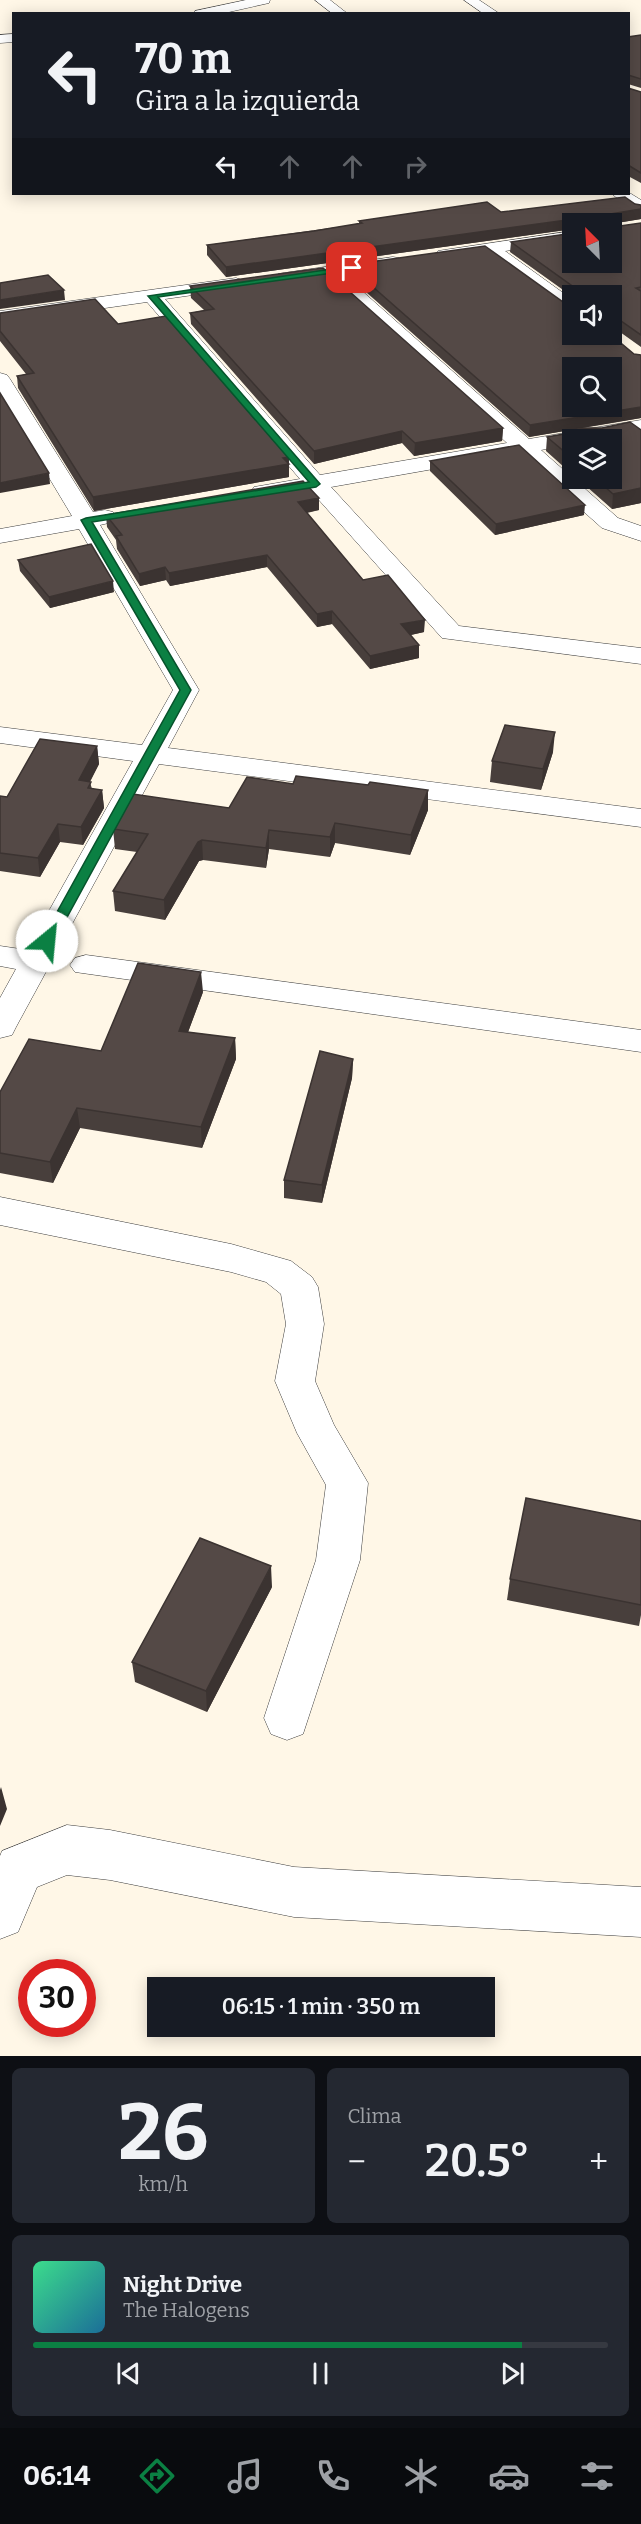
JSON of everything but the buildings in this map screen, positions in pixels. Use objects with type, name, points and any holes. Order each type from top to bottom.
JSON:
[{"type":"street","points":[[209,12],[264,0]]},
{"type":"street","points":[[321,0],[339,12]]},
{"type":"street","points":[[470,0],[491,12]]},
{"type":"street","points":[[622,195],[641,208]]},
{"type":"street","points":[[0,316],[562,238]]},
{"type":"street","points":[[490,249],[562,301]]},
{"type":"street","points":[[329,271],[610,523],[641,534]]},
{"type":"street","points":[[152,296],[316,484],[451,633],[641,656]]},
{"type":"street","points":[[0,379],[186,690],[0,1027]]},
{"type":"street","points":[[247,495],[641,426]]},
{"type":"street","points":[[0,536],[132,513]]},
{"type":"street","points":[[0,735],[641,818]]},
{"type":"street","points":[[0,956],[36,962]]},
{"type":"street","points":[[86,965],[641,1041]]},
{"type":"street","points":[[0,1211],[240,1260],[278,1270],[299,1287],[305,1324],[295,1381],[317,1433],[347,1483],[338,1560],[287,1718]]},
{"type":"street","points":[[0,1914],[20,1869],[66,1850],[110,1855],[294,1892],[641,1912]]},
{"type":"route","points":[[47,941],[186,690],[86,520],[316,484],[152,296],[352,268]]}]
